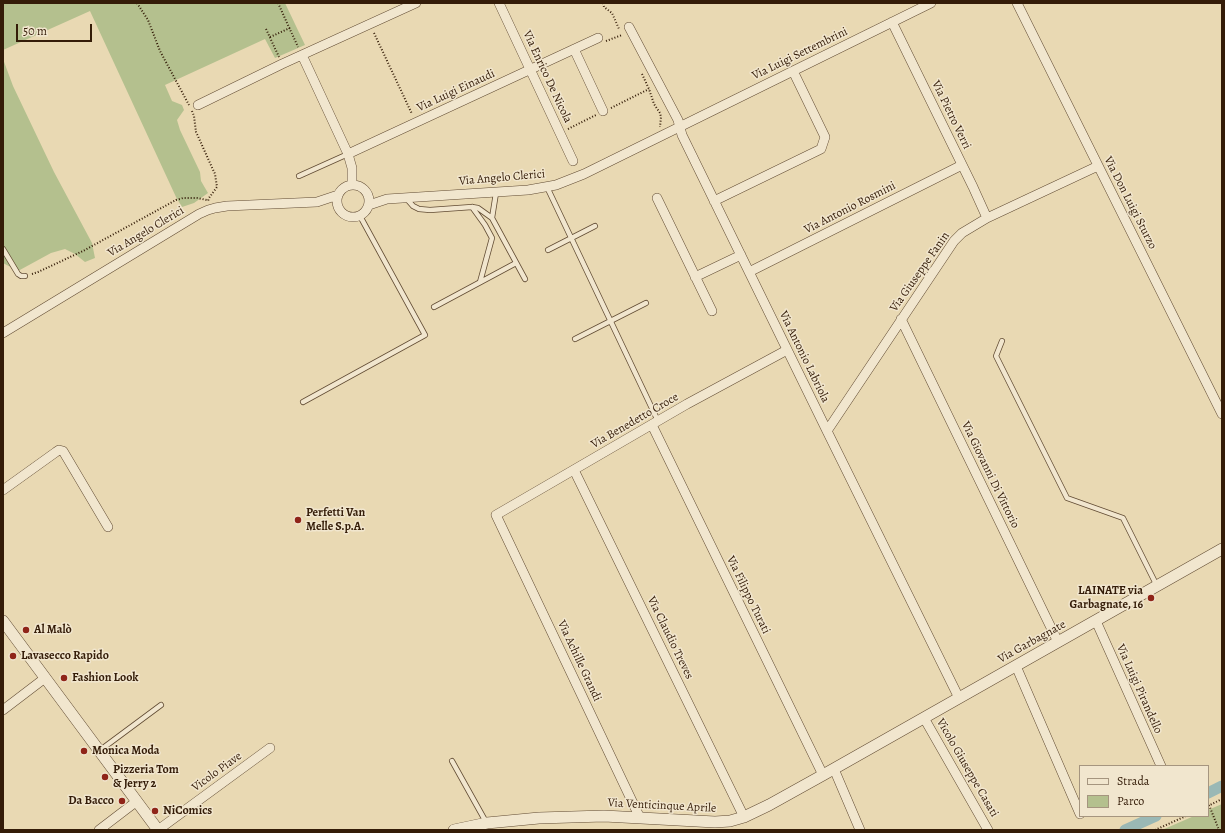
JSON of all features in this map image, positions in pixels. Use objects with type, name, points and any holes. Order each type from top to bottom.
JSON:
[{"type":"street","points":[[198,105],[300,52],[416,3]]},
{"type":"street","name":"Via Enrico De Nicola","points":[[499,3],[572,161]]},
{"type":"street","name":"Via Luigi Settembrini","points":[[679,127],[931,3]]},
{"type":"street","name":"Via Don Luigi Sturzo","points":[[1017,3],[1222,414]]},
{"type":"street","name":"Via Pietro Verri","points":[[892,22],[987,218]]},
{"type":"street","name":"Via Antonio Labriola","points":[[629,27],[678,120],[679,127],[714,201],[959,698]]},
{"type":"street","name":"Via Luigi Einaudi","points":[[348,154],[598,38]]},
{"type":"street","points":[[574,49],[603,111]]},
{"type":"street","points":[[300,52],[348,154],[352,168],[352,185]]},
{"type":"street","points":[[714,201],[821,148],[825,137],[792,71]]},
{"type":"street","name":"Via Angelo Clerici","points":[[369,205],[387,199],[405,197],[496,193],[547,187],[584,174],[679,127]]},
{"type":"street","name":"Via Antonio Rosmini","points":[[749,272],[962,165]]},
{"type":"street","name":"Via Giuseppe Fanin","points":[[827,431],[954,241],[962,233],[987,218],[1098,166]]},
{"type":"street","points":[[352,185],[361,187],[367,193],[369,197],[369,205],[364,214],[360,216],[350,217],[345,215],[338,207],[338,195],[344,188],[352,185]]},
{"type":"street","name":"Via Angelo Clerici","points":[[367,193],[387,199]]},
{"type":"street","name":"Via Angelo Clerici","points":[[318,202],[338,195]]},
{"type":"street","points":[[657,198],[712,311]]},
{"type":"street","name":"Via Angelo Clerici","points":[[3,332],[193,218],[208,206],[216,208],[227,206],[318,202],[338,207]]},
{"type":"street","points":[[695,277],[741,255]]},
{"type":"street","name":"Via Giovanni Di Vittorio","points":[[901,319],[1058,642]]},
{"type":"street","name":"Via Benedetto Croce","points":[[496,515],[655,423],[787,350]]},
{"type":"street","name":"Via Filippo Turati","points":[[655,423],[823,775]]},
{"type":"street","points":[[3,490],[59,450],[63,451],[108,527]]},
{"type":"street","name":"Via Claudio Treves","points":[[574,470],[744,817]]},
{"type":"street","name":"Via Achille Grandi","points":[[496,515],[640,818]]},
{"type":"street","name":"Via Garbagnate","points":[[959,698],[1222,549]]},
{"type":"street","points":[[3,621],[158,830]]},
{"type":"street","name":"Via Luigi Pirandello","points":[[1096,621],[1161,765]]},
{"type":"street","points":[[1016,666],[1079,812]]},
{"type":"street","points":[[3,710],[45,678]]},
{"type":"street","name":"Via Venticinque Aprile","points":[[454,830],[487,823],[570,816],[604,816],[678,821],[730,821],[744,817],[769,805],[959,698]]},
{"type":"street","name":"Vicolo Giuseppe Casati","points":[[924,718],[988,830]]},
{"type":"street","name":"Vicolo Piave","points":[[158,830],[270,748]]},
{"type":"street","points":[[834,768],[860,830]]},
{"type":"street","points":[[99,830],[137,801]]},
{"type":"lane","points":[[299,176],[348,154]]},
{"type":"lane","points":[[547,187],[611,321],[655,423]]},
{"type":"lane","points":[[492,218],[496,193]]},
{"type":"lane","points":[[405,197],[413,206],[419,209],[478,208],[492,218],[525,279]]},
{"type":"lane","points":[[472,207],[492,238],[480,282]]},
{"type":"lane","points":[[303,402],[425,335],[360,216]]},
{"type":"lane","points":[[548,250],[595,226]]},
{"type":"lane","points":[[3,249],[18,274],[25,276]]},
{"type":"lane","points":[[434,308],[516,263]]},
{"type":"lane","points":[[575,339],[646,303]]},
{"type":"lane","points":[[1002,341],[996,356],[1067,498],[1123,518],[1157,586]]},
{"type":"lane","points":[[99,751],[161,705]]},
{"type":"lane","points":[[452,761],[487,823]]},
{"type":"path","points":[[25,276],[38,272],[82,251],[176,200],[183,198],[197,198],[208,206],[209,198],[217,187],[214,174],[196,132],[194,116],[160,51],[148,20],[137,3]]},
{"type":"path","points":[[278,3],[300,52]]},
{"type":"path","points":[[598,38],[607,42],[622,35],[612,14],[604,7],[603,3]]},
{"type":"path","points":[[270,37],[290,28]]},
{"type":"path","points":[[266,29],[279,58]]},
{"type":"path","points":[[372,29],[415,122]]},
{"type":"path","points":[[639,68],[654,104],[660,113],[661,117],[659,128]]},
{"type":"path","points":[[1219,830],[1209,806],[1222,800]]},
{"type":"path","points":[[1155,830],[1184,817]]},
{"type":"green space","points":[[3,3],[285,3],[305,45],[275,58],[265,39],[165,85],[172,101],[182,105],[184,110],[177,120],[180,130],[200,172],[201,181],[208,193],[194,203],[182,207],[90,11],[3,50]]},
{"type":"green space","points":[[3,59],[13,86],[54,172],[92,243],[95,258],[85,262],[75,254],[65,249],[51,253],[18,271],[3,263]]},
{"type":"green space","points":[[1222,804],[1222,828],[1218,830],[1162,830],[1192,817],[1209,817],[1209,810]]},
{"type":"waterway","points":[[1209,792],[1222,786]]},
{"type":"waterway","points":[[1125,830],[1154,817]]},
{"type":"place","name":"Perfetti Van Melle S.p.A.","points":[[298,520]]},
{"type":"place","name":"LAINATE via Garbagnate, 16","points":[[1151,598]]},
{"type":"place","name":"Al Malò","points":[[26,630]]},
{"type":"place","name":"Lavasecco Rapido","points":[[13,656]]},
{"type":"place","name":"Fashion Look","points":[[64,678]]},
{"type":"place","name":"Monica Moda","points":[[84,751]]},
{"type":"place","name":"Pizzeria Tom & Jerry 2","points":[[105,777]]},
{"type":"place","name":"Da Bacco","points":[[122,801]]},
{"type":"place","name":"NiComics","points":[[155,811]]}]
